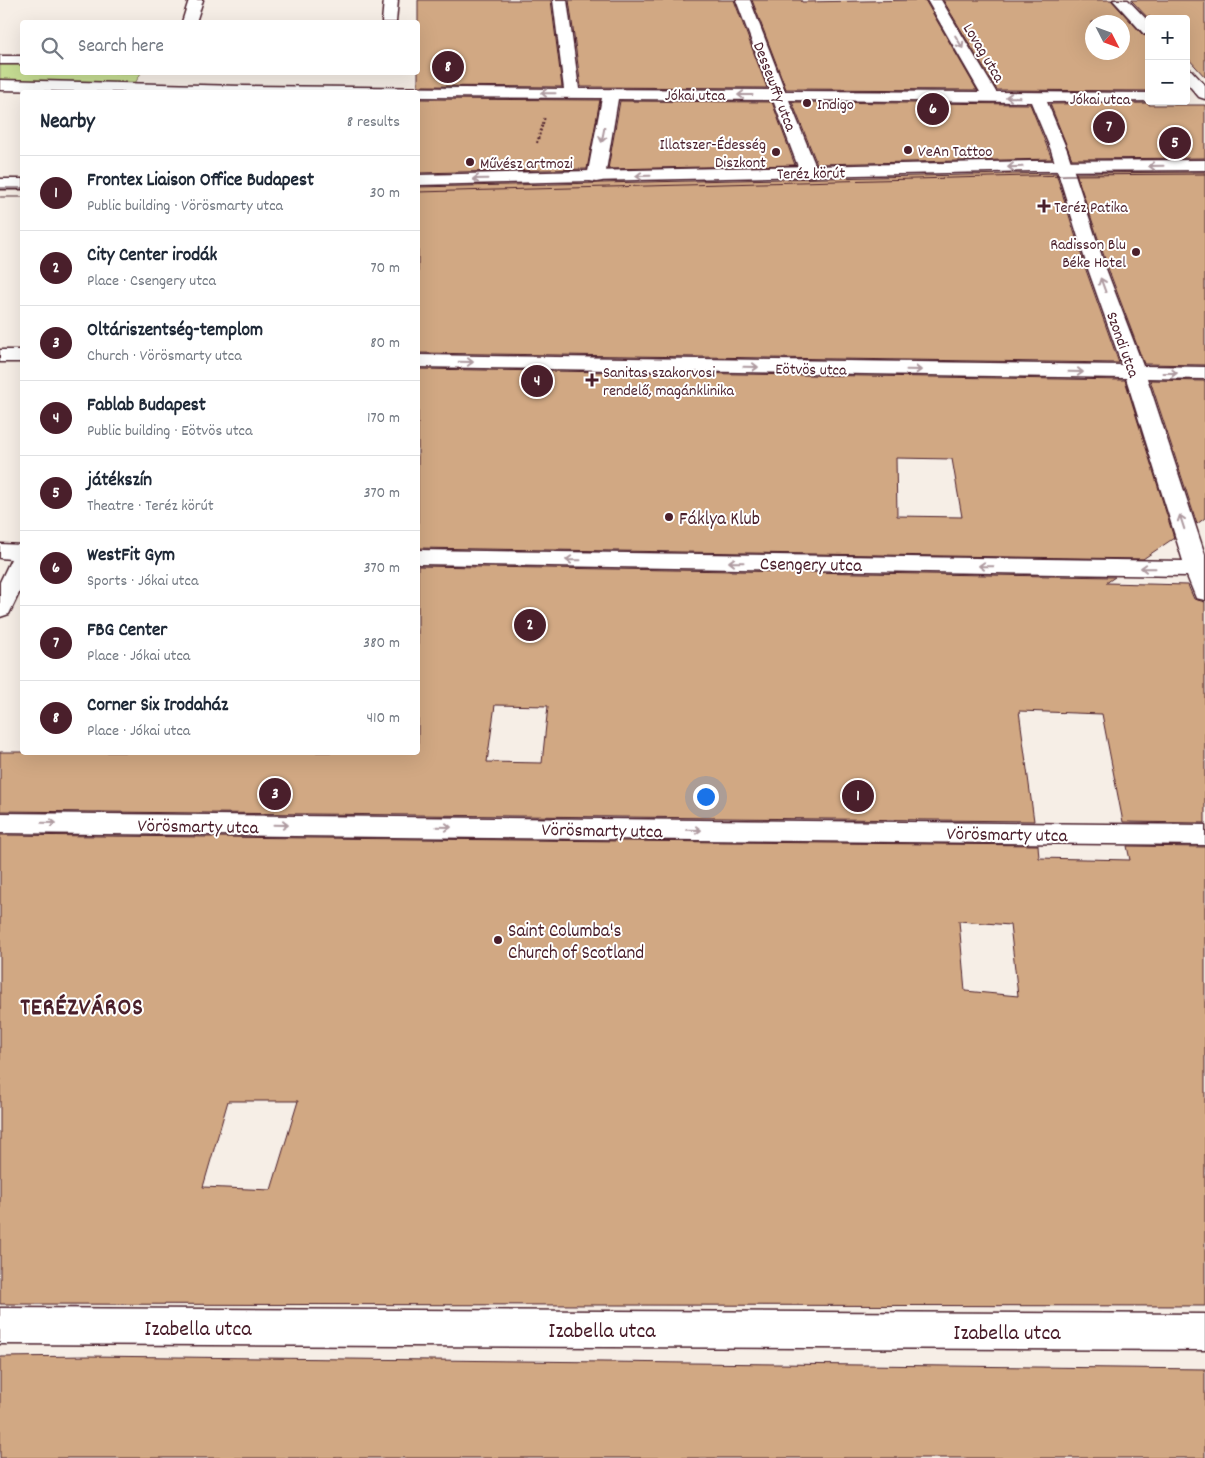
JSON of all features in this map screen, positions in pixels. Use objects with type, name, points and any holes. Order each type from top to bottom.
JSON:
[{"type":"street","points":[[190,20],[196,0]]},
{"type":"street","points":[[389,20],[391,0]]},
{"type":"street","points":[[560,0],[572,94]]},
{"type":"street","name":"Dessewffy utca","points":[[743,0],[809,172]]},
{"type":"street","name":"Lovag utca","points":[[934,0],[992,97]]},
{"type":"street","points":[[1120,0],[1145,27]]},
{"type":"street","points":[[0,60],[20,60]]},
{"type":"street","points":[[163,88],[167,75]]},
{"type":"street","points":[[383,90],[385,75]]},
{"type":"street","points":[[1190,77],[1205,94]]},
{"type":"street","name":"Jókai utca","points":[[0,84],[202,90]]},
{"type":"street","name":"Jókai utca","points":[[420,92],[1145,98]]},
{"type":"street","points":[[596,177],[611,94]]},
{"type":"street","name":"Szondi utca","points":[[1037,97],[1064,166],[1084,223],[1097,269],[1135,373],[1201,569],[1205,593]]},
{"type":"street","points":[[1190,98],[1205,98]]},
{"type":"street","name":"Teréz körút","points":[[420,180],[1064,166],[1205,165]]},
{"type":"street","points":[[0,184],[20,184]]},
{"type":"street","points":[[1052,185],[1088,184]]},
{"type":"street","points":[[420,196],[447,196]]},
{"type":"street","points":[[0,356],[20,356]]},
{"type":"street","name":"Eötvös utca","points":[[420,362],[1205,373]]},
{"type":"street","points":[[0,552],[20,552]]},
{"type":"street","name":"Csengery utca","points":[[420,557],[1201,569]]},
{"type":"street","points":[[0,609],[20,566]]},
{"type":"street","name":"Vörösmarty utca","points":[[0,823],[1205,835]]},
{"type":"street","name":"Izabella utca","points":[[0,1326],[1205,1332]]},
{"type":"path","points":[[537,143],[545,117]]},
{"type":"green space","points":[[0,62],[20,62],[20,75],[140,75],[134,85],[0,84]]},
{"type":"building","points":[[418,0],[551,0],[562,87],[418,86],[418,75],[420,75],[420,20],[418,20]]},
{"type":"building","points":[[569,0],[734,0],[767,88],[581,87]]},
{"type":"building","points":[[752,0],[801,0],[802,2],[925,0],[977,90],[786,89]]},
{"type":"building","points":[[943,0],[1111,0],[1125,15],[1085,15],[1085,60],[1130,60],[1130,21],[1145,36],[1145,91],[997,90]]},
{"type":"building","points":[[1131,0],[1205,0],[1205,77],[1190,60],[1190,15],[1145,15]]},
{"type":"building","points":[[420,99],[600,100],[587,169],[420,173]]},
{"type":"building","points":[[620,101],[772,102],[795,165],[608,169]]},
{"type":"building","points":[[792,102],[1030,104],[1052,159],[817,164]]},
{"type":"building","points":[[1145,103],[1145,105],[1205,105],[1205,158],[1072,159],[1050,104]]},
{"type":"building","points":[[1205,172],[1205,365],[1144,364],[1108,268],[1076,173]]},
{"type":"building","points":[[1056,173],[1086,270],[1119,363],[420,353],[420,187]]},
{"type":"building","points":[[420,369],[1125,380],[1174,538],[1143,559],[420,548]],"holes":[[[896,458],[952,459],[962,517],[897,516]]]},
{"type":"building","points":[[1150,380],[1205,381],[1205,518],[1197,524]]},
{"type":"building","points":[[420,566],[1115,577],[1106,583],[1188,585],[1194,599],[1205,602],[1205,823],[1123,822],[1102,714],[1019,711],[1034,821],[0,811],[0,752],[20,752],[20,755],[420,755]],"holes":[[[495,705],[548,706],[542,763],[487,762]]]},
{"type":"building","points":[[0,835],[1038,845],[1039,858],[1130,860],[1127,846],[1205,847],[1205,1306],[0,1304]],"holes":[[[959,921],[1010,925],[1018,996],[965,991]],[[228,1101],[298,1101],[271,1190],[203,1187]]]},
{"type":"building","points":[[89,1356],[1205,1369],[1205,1458],[0,1458],[0,1357]]},
{"type":"tram line","points":[[420,192],[1067,175],[1205,174]]},
{"type":"tram line","points":[[0,188],[20,188]]},
{"type":"tram line","points":[[0,197],[20,197]]},
{"type":"place","name":"Corner Six Irodaház","points":[[448,67]]},
{"type":"place","name":"Indigo","points":[[807,103]]},
{"type":"place","name":"WestFit Gym","points":[[933,109]]},
{"type":"place","name":"FBG Center","points":[[1109,127]]},
{"type":"place","name":"játékszín","points":[[1175,143]]},
{"type":"place","name":"VeAn Tattoo","points":[[908,150]]},
{"type":"place","name":"Illatszer-Édesség Diszkont","points":[[776,152]]},
{"type":"place","name":"Művész artmozi","points":[[470,162]]},
{"type":"place","name":"Teréz Patika","points":[[1044,206]]},
{"type":"place","name":"Radisson Blu Béke Hotel","points":[[1136,252]]},
{"type":"place","name":"Sanitas szakorvosi rendelő, magánklinika","points":[[592,380]]},
{"type":"place","name":"Fablab Budapest","points":[[537,381]]},
{"type":"place","name":"Fáklya Klub","points":[[669,517]]},
{"type":"place","name":"City Center irodák","points":[[530,625]]},
{"type":"place","name":"Oltáriszentség-templom","points":[[275,794]]},
{"type":"place","name":"Frontex Liaison Office Budapest","points":[[858,796]]},
{"type":"place","name":"Saint Columba's Church of Scotland","points":[[498,940]]},
{"type":"district","name":"TERÉZVÁROS","points":[[82,1006]]}]
